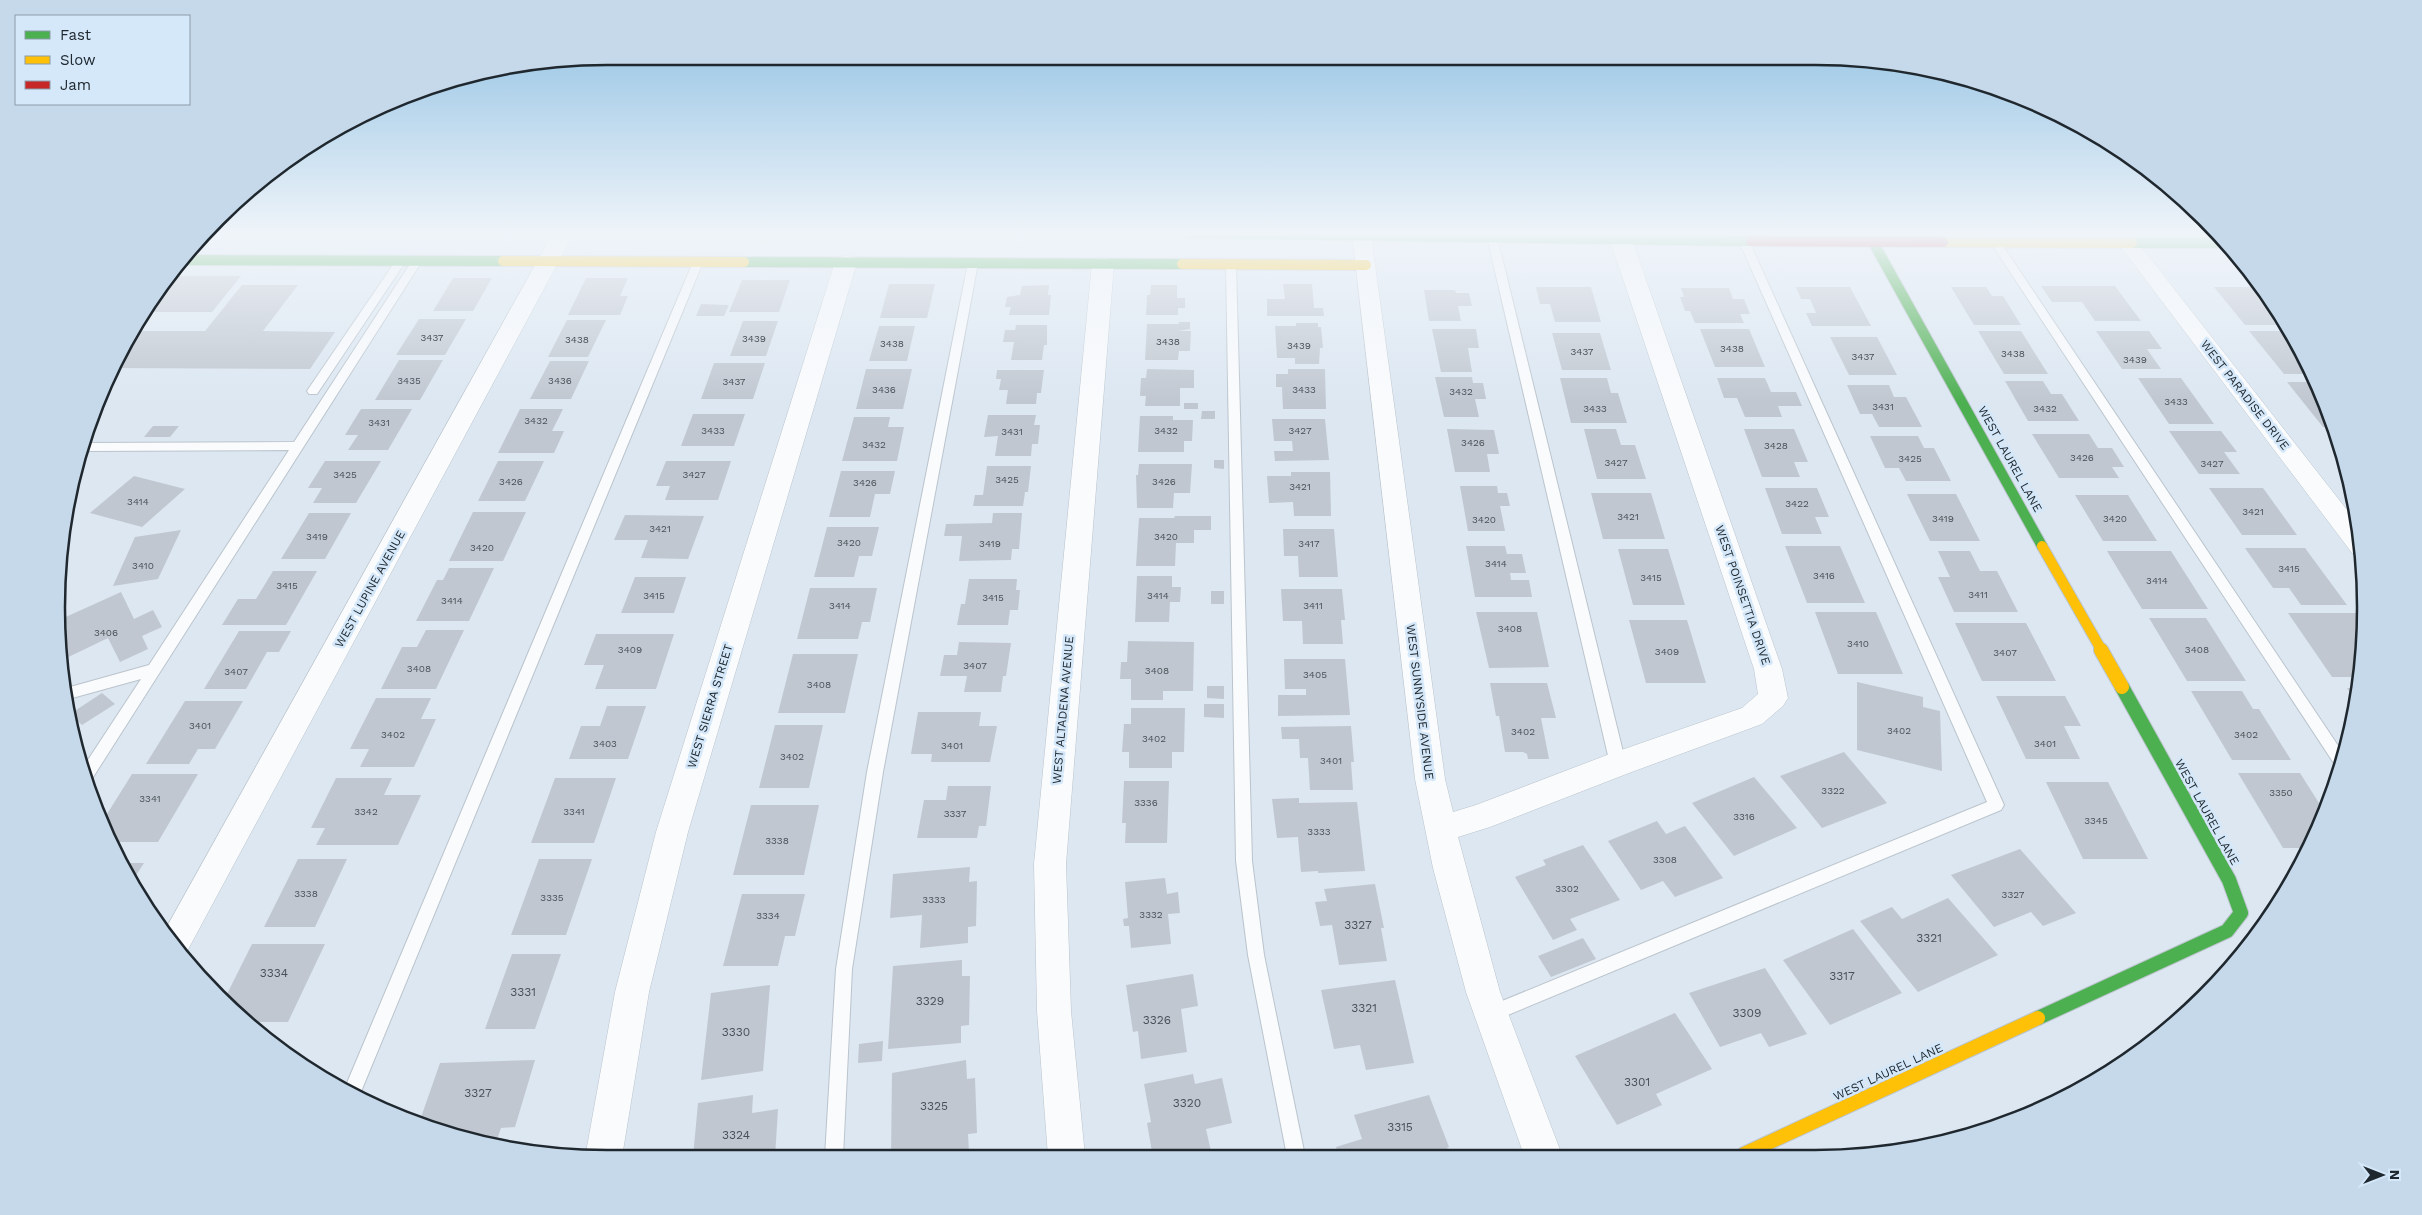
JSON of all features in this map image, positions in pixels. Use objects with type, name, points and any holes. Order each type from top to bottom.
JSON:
[{"type":"street","name":"WEST LUPINE AVENUE","points":[[178,939],[533,290]]},
{"type":"street","name":"WEST SIERRA STREET","points":[[605,1150],[632,992],[672,832],[838,290]]},
{"type":"street","name":"WEST ALTADENA AVENUE","points":[[1066,1150],[1054,1011],[1050,864],[1100,290]]},
{"type":"street","name":"WEST SUNNYSIDE AVENUE","points":[[1369,290],[1430,780],[1442,828],[1449,868],[1491,1014],[1541,1150]]},
{"type":"street","name":"WEST POINSETTIA DRIVE","points":[[1442,828],[1479,818],[1618,764],[1752,716],[1773,698],[1768,669],[1638,290]]},
{"type":"street","name":"WEST LAUREL LANE","points":[[1753,1150],[2228,931],[2242,913],[2229,880],[1900,290]]},
{"type":"street","name":"WEST PARADISE DRIVE","points":[[2164,290],[2352,534]]},
{"type":"lane","points":[[313,390],[381,290]]},
{"type":"lane","points":[[90,769],[399,290]]},
{"type":"lane","points":[[354,1087],[686,290]]},
{"type":"lane","points":[[834,1150],[844,969],[847,949],[875,772],[969,290]]},
{"type":"lane","points":[[1232,290],[1244,861],[1256,955],[1295,1150]]},
{"type":"lane","points":[[1505,290],[1618,764]]},
{"type":"lane","points":[[1491,1014],[1996,805],[1766,290]]},
{"type":"lane","points":[[2027,290],[2337,756]]},
{"type":"lane","points":[[89,447],[298,446]]},
{"type":"lane","points":[[72,692],[156,669]]},
{"type":"building","points":[[168,290],[230,290],[212,312],[152,312]]},
{"type":"building","points":[[238,290],[294,290],[263,331],[335,332],[310,369],[121,368],[141,331],[205,331]]},
{"type":"building","points":[[446,290],[485,290],[473,311],[433,311]]},
{"type":"building","points":[[580,290],[623,290],[620,296],[628,296],[620,315],[568,315]]},
{"type":"building","points":[[738,290],[787,290],[779,312],[729,312]]},
{"type":"building","points":[[887,290],[934,290],[927,318],[880,318]]},
{"type":"building","points":[[1021,290],[1049,290],[1048,295],[1051,295],[1049,315],[1009,315],[1011,307],[1005,307],[1007,297],[1020,295]]},
{"type":"building","points":[[1151,290],[1177,290],[1177,298],[1185,298],[1185,308],[1178,308],[1178,315],[1146,315],[1147,295],[1150,295]]},
{"type":"building","points":[[1284,290],[1312,290],[1314,308],[1323,308],[1324,316],[1267,316],[1267,299],[1285,299]]},
{"type":"building","points":[[1424,290],[1455,290],[1456,293],[1469,293],[1472,306],[1458,306],[1461,321],[1429,321]]},
{"type":"building","points":[[1537,290],[1592,290],[1601,322],[1555,322],[1550,304],[1540,304]]},
{"type":"building","points":[[1682,290],[1730,290],[1733,299],[1744,299],[1750,314],[1740,314],[1744,323],[1695,323],[1690,311],[1685,311],[1680,297],[1684,297]]},
{"type":"building","points":[[1797,290],[1851,290],[1871,326],[1812,326],[1806,313],[1816,313],[1810,299],[1801,299]]},
{"type":"building","points":[[1953,290],[1988,290],[1992,296],[2003,296],[2021,325],[1974,325]]},
{"type":"building","points":[[2044,290],[2118,290],[2141,321],[2095,321],[2082,302],[2052,302]]},
{"type":"building","points":[[2216,290],[2253,290],[2277,325],[2245,325]]},
{"type":"building","points":[[701,304],[729,305],[724,316],[696,316]]},
{"type":"building","points":[[419,319],[466,319],[445,355],[396,355]]},
{"type":"building","points":[[567,320],[606,320],[588,357],[548,357]]},
{"type":"building","points":[[743,321],[778,321],[766,356],[730,356]]},
{"type":"building","points":[[1179,322],[1190,322],[1190,329],[1178,331],[1191,331],[1190,351],[1179,351],[1178,360],[1145,360],[1147,324],[1179,324]]},
{"type":"building","points":[[1296,323],[1318,323],[1318,327],[1321,327],[1323,348],[1320,348],[1319,364],[1295,364],[1295,358],[1277,358],[1275,326],[1296,326]]},
{"type":"building","points":[[1016,325],[1047,325],[1047,345],[1044,345],[1042,360],[1011,360],[1014,342],[1003,342],[1005,330],[1015,330]]},
{"type":"building","points":[[879,326],[915,326],[907,361],[869,361]]},
{"type":"building","points":[[1432,329],[1476,329],[1479,348],[1468,348],[1472,372],[1441,372]]},
{"type":"building","points":[[1700,329],[1749,329],[1765,367],[1715,367]]},
{"type":"building","points":[[1978,331],[2021,331],[2048,374],[2004,374]]},
{"type":"building","points":[[2096,331],[2149,331],[2162,349],[2147,349],[2161,369],[2122,369]]},
{"type":"building","points":[[2249,331],[2281,331],[2304,374],[2284,374]]},
{"type":"building","points":[[1552,333],[1600,333],[1611,370],[1562,370]]},
{"type":"building","points":[[1830,337],[1877,337],[1897,375],[1849,375]]},
{"type":"building","points":[[399,360],[443,360],[420,400],[375,400]]},
{"type":"building","points":[[550,361],[589,361],[571,399],[530,399]]},
{"type":"building","points":[[714,363],[765,363],[753,399],[701,399]]},
{"type":"building","points":[[866,369],[912,369],[903,409],[856,409]]},
{"type":"building","points":[[1147,369],[1194,370],[1194,388],[1180,388],[1180,406],[1145,406],[1146,396],[1140,396],[1141,378],[1146,378]]},
{"type":"building","points":[[1288,369],[1325,369],[1326,409],[1283,409],[1282,387],[1276,387],[1276,374],[1288,374]]},
{"type":"building","points":[[997,370],[1044,370],[1041,393],[1037,393],[1036,404],[1006,404],[1008,390],[999,390],[1001,379],[996,379]]},
{"type":"building","points":[[1435,377],[1472,377],[1473,383],[1483,383],[1486,399],[1475,399],[1479,417],[1444,417]]},
{"type":"building","points":[[1560,378],[1607,378],[1611,393],[1618,393],[1627,423],[1571,423]]},
{"type":"building","points":[[1717,378],[1765,378],[1771,392],[1796,392],[1802,406],[1778,406],[1782,417],[1745,417],[1737,398],[1724,398]]},
{"type":"building","points":[[2138,378],[2181,378],[2214,424],[2169,424]]},
{"type":"building","points":[[2005,381],[2043,381],[2051,394],[2062,394],[2079,421],[2028,421]]},
{"type":"building","points":[[2287,382],[2308,382],[2326,427],[2323,427]]},
{"type":"building","points":[[1847,385],[1889,385],[1894,397],[1906,397],[1922,427],[1879,427],[1872,414],[1860,414]]},
{"type":"building","points":[[1184,403],[1198,403],[1198,409],[1184,409]]},
{"type":"building","points":[[361,409],[412,409],[388,450],[348,450],[358,435],[345,435]]},
{"type":"building","points":[[520,409],[563,409],[552,431],[564,431],[554,453],[498,453]]},
{"type":"building","points":[[1202,411],[1215,411],[1215,419],[1201,419]]},
{"type":"building","points":[[693,414],[745,414],[734,446],[681,446]]},
{"type":"building","points":[[988,415],[1036,415],[1034,425],[1040,425],[1038,444],[1032,444],[1031,456],[995,456],[998,436],[984,437]]},
{"type":"building","points":[[1140,416],[1173,416],[1173,420],[1193,420],[1192,441],[1184,441],[1184,452],[1138,452]]},
{"type":"building","points":[[854,417],[890,417],[888,427],[904,427],[897,461],[842,461]]},
{"type":"building","points":[[1272,419],[1325,419],[1329,460],[1275,461],[1274,451],[1293,451],[1292,441],[1274,441]]},
{"type":"building","points":[[153,426],[179,426],[170,437],[144,437]]},
{"type":"building","points":[[1447,429],[1494,430],[1499,454],[1487,454],[1490,472],[1455,472]]},
{"type":"building","points":[[1584,429],[1616,429],[1621,445],[1635,445],[1646,479],[1597,479]]},
{"type":"building","points":[[1744,429],[1794,429],[1808,462],[1794,462],[1800,477],[1762,477]]},
{"type":"building","points":[[2169,431],[2221,431],[2237,452],[2224,452],[2240,474],[2199,474]]},
{"type":"building","points":[[2032,434],[2089,434],[2098,448],[2112,448],[2124,467],[2112,467],[2119,478],[2059,478]]},
{"type":"building","points":[[1870,436],[1918,436],[1924,448],[1934,448],[1951,481],[1906,481],[1899,468],[1885,468]]},
{"type":"building","points":[[1214,460],[1224,460],[1224,469],[1214,468]]},
{"type":"building","points":[[325,461],[381,461],[356,503],[313,503],[322,488],[308,488]]},
{"type":"building","points":[[498,461],[544,461],[525,501],[478,501]]},
{"type":"building","points":[[666,461],[731,461],[718,500],[665,500],[670,486],[656,486]]},
{"type":"building","points":[[1139,464],[1192,464],[1190,493],[1174,493],[1173,508],[1137,508],[1136,475],[1138,475]]},
{"type":"building","points":[[987,466],[1031,466],[1028,492],[1025,492],[1023,506],[973,506],[975,495],[983,495]]},
{"type":"building","points":[[841,471],[895,471],[890,494],[875,494],[870,517],[829,517]]},
{"type":"building","points":[[1291,472],[1330,472],[1331,516],[1294,516],[1293,502],[1269,503],[1267,476],[1291,476]]},
{"type":"building","points":[[134,476],[185,489],[142,527],[90,513]]},
{"type":"building","points":[[1460,486],[1497,486],[1498,493],[1507,493],[1510,506],[1500,506],[1505,531],[1468,531]]},
{"type":"building","points":[[1765,488],[1817,488],[1829,517],[1815,517],[1822,534],[1782,534]]},
{"type":"building","points":[[2209,488],[2263,488],[2297,535],[2242,535]]},
{"type":"building","points":[[1591,493],[1651,493],[1665,539],[1603,539]]},
{"type":"building","points":[[1907,494],[1956,494],[1980,541],[1930,541]]},
{"type":"building","points":[[2075,495],[2128,495],[2157,541],[2103,541]]},
{"type":"building","points":[[473,512],[526,512],[503,561],[449,561]]},
{"type":"building","points":[[309,513],[351,513],[325,559],[281,559]]},
{"type":"building","points":[[993,513],[1022,513],[1019,549],[1012,549],[1011,560],[959,561],[962,536],[944,536],[946,524],[992,523]]},
{"type":"building","points":[[625,515],[704,516],[688,559],[641,558],[648,540],[614,540]]},
{"type":"building","points":[[1175,516],[1211,516],[1211,530],[1194,530],[1194,543],[1176,543],[1175,566],[1136,566],[1139,518],[1174,518]]},
{"type":"building","points":[[827,527],[879,527],[872,556],[859,556],[854,577],[814,577]]},
{"type":"building","points":[[1283,529],[1334,529],[1338,577],[1299,577],[1298,556],[1284,556]]},
{"type":"building","points":[[181,530],[158,579],[113,586],[135,537]]},
{"type":"building","points":[[1466,546],[1505,546],[1507,554],[1522,554],[1526,573],[1510,573],[1511,580],[1529,580],[1532,597],[1475,597]]},
{"type":"building","points":[[1785,546],[1840,546],[1865,603],[1807,603]]},
{"type":"building","points":[[2245,548],[2305,548],[2347,605],[2301,605],[2289,588],[2273,588]]},
{"type":"building","points":[[1618,549],[1668,549],[1685,605],[1633,605]]},
{"type":"building","points":[[1938,551],[1970,551],[1980,571],[1997,571],[2018,612],[1954,612],[1938,577],[1950,577]]},
{"type":"building","points":[[2107,551],[2171,551],[2208,609],[2142,609]]},
{"type":"building","points":[[449,568],[494,568],[469,621],[416,621],[437,580],[443,580]]},
{"type":"building","points":[[273,571],[317,571],[286,625],[222,625],[238,599],[256,599]]},
{"type":"building","points":[[1137,576],[1172,576],[1172,587],[1181,587],[1180,602],[1170,602],[1169,622],[1135,622]]},
{"type":"building","points":[[635,577],[686,577],[674,613],[621,613]]},
{"type":"building","points":[[969,579],[1017,579],[1016,590],[1020,590],[1018,610],[1010,610],[1008,625],[957,625],[961,604],[965,604]]},
{"type":"building","points":[[810,588],[877,588],[870,622],[862,622],[858,639],[797,639]]},
{"type":"building","points":[[1281,589],[1342,589],[1345,620],[1341,620],[1343,644],[1303,644],[1302,621],[1283,621]]},
{"type":"building","points":[[1211,591],[1224,591],[1224,604],[1211,604]]},
{"type":"building","points":[[121,592],[134,619],[153,610],[162,627],[142,636],[148,649],[120,662],[108,638],[68,657],[65,617]]},
{"type":"building","points":[[1476,612],[1537,612],[1549,667],[1489,668]]},
{"type":"building","points":[[1815,612],[1876,612],[1903,674],[1838,674]]},
{"type":"building","points":[[2288,613],[2357,613],[2352,677],[2332,677]]},
{"type":"building","points":[[2149,618],[2206,618],[2246,681],[2187,681]]},
{"type":"building","points":[[1629,620],[1687,620],[1706,683],[1646,683]]},
{"type":"building","points":[[1955,623],[2026,623],[2056,681],[1982,681]]},
{"type":"building","points":[[426,630],[464,630],[436,689],[381,689],[402,647],[417,647]]},
{"type":"building","points":[[239,631],[291,631],[279,652],[267,652],[246,689],[204,689]]},
{"type":"building","points":[[596,634],[674,634],[656,689],[595,689],[604,665],[584,665]]},
{"type":"building","points":[[1128,641],[1194,642],[1193,691],[1163,691],[1163,700],[1131,700],[1131,679],[1120,679],[1121,662],[1127,662]]},
{"type":"building","points":[[959,642],[1011,643],[1006,676],[1003,676],[1001,692],[964,692],[967,676],[940,676],[944,655],[957,655]]},
{"type":"building","points":[[793,654],[858,654],[845,713],[778,713]]},
{"type":"building","points":[[1284,659],[1345,659],[1350,715],[1278,716],[1278,695],[1306,695],[1306,689],[1285,689]]},
{"type":"building","points":[[1857,682],[1923,697],[1923,707],[1940,711],[1942,771],[1857,750]]},
{"type":"building","points":[[1490,683],[1547,683],[1556,718],[1541,718],[1549,759],[1528,759],[1527,754],[1523,752],[1505,752],[1499,716],[1496,716]]},
{"type":"building","points":[[1207,686],[1224,686],[1224,699],[1207,698]]},
{"type":"building","points":[[2191,691],[2242,691],[2253,709],[2259,709],[2291,760],[2232,760]]},
{"type":"building","points":[[102,693],[115,704],[82,725],[77,720],[75,711]]},
{"type":"building","points":[[1996,696],[2065,696],[2081,726],[2064,726],[2080,759],[2026,759]]},
{"type":"building","points":[[376,698],[431,698],[421,719],[436,719],[414,767],[360,767],[369,749],[350,749]]},
{"type":"building","points":[[185,701],[243,701],[215,749],[198,749],[189,764],[146,764]]},
{"type":"building","points":[[1204,704],[1224,704],[1224,718],[1204,717]]},
{"type":"building","points":[[607,706],[646,706],[628,759],[569,759],[581,726],[600,726]]},
{"type":"building","points":[[1131,708],[1185,708],[1184,752],[1172,752],[1172,768],[1129,768],[1129,752],[1122,752],[1124,724],[1131,724]]},
{"type":"building","points":[[918,712],[981,712],[979,726],[997,726],[990,762],[931,762],[932,754],[911,754]]},
{"type":"building","points":[[775,725],[823,725],[809,788],[759,788]]},
{"type":"building","points":[[1351,726],[1354,762],[1351,762],[1353,790],[1310,790],[1308,758],[1300,758],[1299,739],[1282,739],[1281,727]]},
{"type":"building","points":[[1844,752],[1887,803],[1822,828],[1780,776]]},
{"type":"building","points":[[2238,773],[2300,773],[2320,804],[2300,848],[2283,848]]},
{"type":"building","points":[[132,774],[198,774],[158,842],[119,842],[106,815]]},
{"type":"building","points":[[1754,777],[1797,828],[1734,856],[1692,803]]},
{"type":"building","points":[[336,778],[392,778],[384,795],[421,795],[398,845],[316,845],[325,828],[311,828]]},
{"type":"building","points":[[555,778],[616,778],[594,843],[531,843]]},
{"type":"building","points":[[1124,781],[1169,781],[1167,843],[1125,843],[1126,823],[1122,823]]},
{"type":"building","points":[[2046,782],[2108,782],[2148,859],[2083,859]]},
{"type":"building","points":[[948,786],[991,786],[986,826],[979,826],[977,838],[917,838],[924,800],[946,800]]},
{"type":"building","points":[[1299,798],[1299,803],[1357,802],[1365,871],[1301,872],[1298,837],[1277,838],[1272,799]]},
{"type":"building","points":[[751,805],[819,805],[804,875],[733,875]]},
{"type":"building","points":[[1657,821],[1666,834],[1685,826],[1723,878],[1675,897],[1663,881],[1641,890],[1608,841]]},
{"type":"building","points":[[1583,845],[1620,900],[1570,919],[1577,930],[1553,940],[1515,877],[1546,865],[1543,860]]},
{"type":"building","points":[[2020,849],[2076,913],[2043,926],[2031,912],[1994,927],[1951,875]]},
{"type":"building","points":[[298,859],[347,859],[315,927],[264,927]]},
{"type":"building","points":[[539,859],[592,859],[566,935],[511,935]]},
{"type":"building","points":[[130,863],[144,863],[136,875]]},
{"type":"building","points":[[970,867],[969,882],[977,881],[976,926],[968,927],[968,943],[920,948],[922,915],[890,918],[893,874]]},
{"type":"building","points":[[1165,878],[1167,894],[1178,892],[1180,913],[1168,914],[1171,944],[1131,948],[1129,926],[1124,926],[1123,919],[1128,918],[1125,882]]},
{"type":"building","points":[[1375,884],[1384,928],[1381,928],[1387,961],[1339,965],[1332,925],[1320,926],[1315,902],[1327,901],[1324,889]]},
{"type":"building","points":[[742,894],[805,894],[795,936],[785,936],[778,966],[723,966]]},
{"type":"building","points":[[1948,898],[1998,955],[1918,992],[1860,921],[1892,907],[1902,919]]},
{"type":"building","points":[[1853,929],[1902,993],[1830,1025],[1783,960]]},
{"type":"building","points":[[1583,938],[1596,959],[1551,977],[1538,956]]},
{"type":"building","points":[[252,944],[325,944],[288,1022],[258,1022],[227,994]]},
{"type":"building","points":[[512,954],[561,954],[535,1029],[485,1029]]},
{"type":"building","points":[[962,960],[962,976],[970,976],[969,1025],[961,1026],[961,1043],[888,1049],[893,966]]},
{"type":"building","points":[[1765,968],[1807,1034],[1769,1047],[1761,1033],[1720,1047],[1689,993]]},
{"type":"building","points":[[1193,974],[1198,1006],[1181,1009],[1187,1052],[1141,1059],[1138,1031],[1133,1032],[1126,985]]},
{"type":"building","points":[[1395,980],[1414,1063],[1366,1070],[1360,1045],[1334,1049],[1321,990]]},
{"type":"building","points":[[770,985],[763,1071],[701,1080],[711,993]]},
{"type":"building","points":[[1675,1013],[1712,1069],[1656,1094],[1662,1105],[1617,1125],[1575,1056]]},
{"type":"building","points":[[883,1041],[882,1061],[858,1063],[859,1044]]},
{"type":"building","points":[[535,1060],[515,1127],[501,1128],[497,1139],[467,1132],[421,1117],[440,1063]]},
{"type":"building","points":[[966,1060],[967,1079],[975,1078],[977,1133],[968,1134],[969,1150],[891,1150],[892,1073]]},
{"type":"building","points":[[1193,1074],[1195,1084],[1222,1078],[1232,1123],[1206,1129],[1211,1150],[1152,1150],[1147,1123],[1151,1122],[1144,1084]]},
{"type":"building","points":[[753,1095],[752,1113],[778,1109],[775,1150],[694,1150],[698,1103]]},
{"type":"building","points":[[1429,1095],[1449,1147],[1448,1150],[1337,1150],[1336,1147],[1362,1139],[1354,1115]]},
{"type":"traffic: fast","points":[[1900,290],[2042,546]]},
{"type":"traffic: fast","points":[[2038,1018],[2227,931],[2241,913],[2229,880],[2122,687]]},
{"type":"traffic: slow","points":[[2042,546],[2122,687]]},
{"type":"traffic: slow","points":[[1753,1150],[2038,1018]]}]
